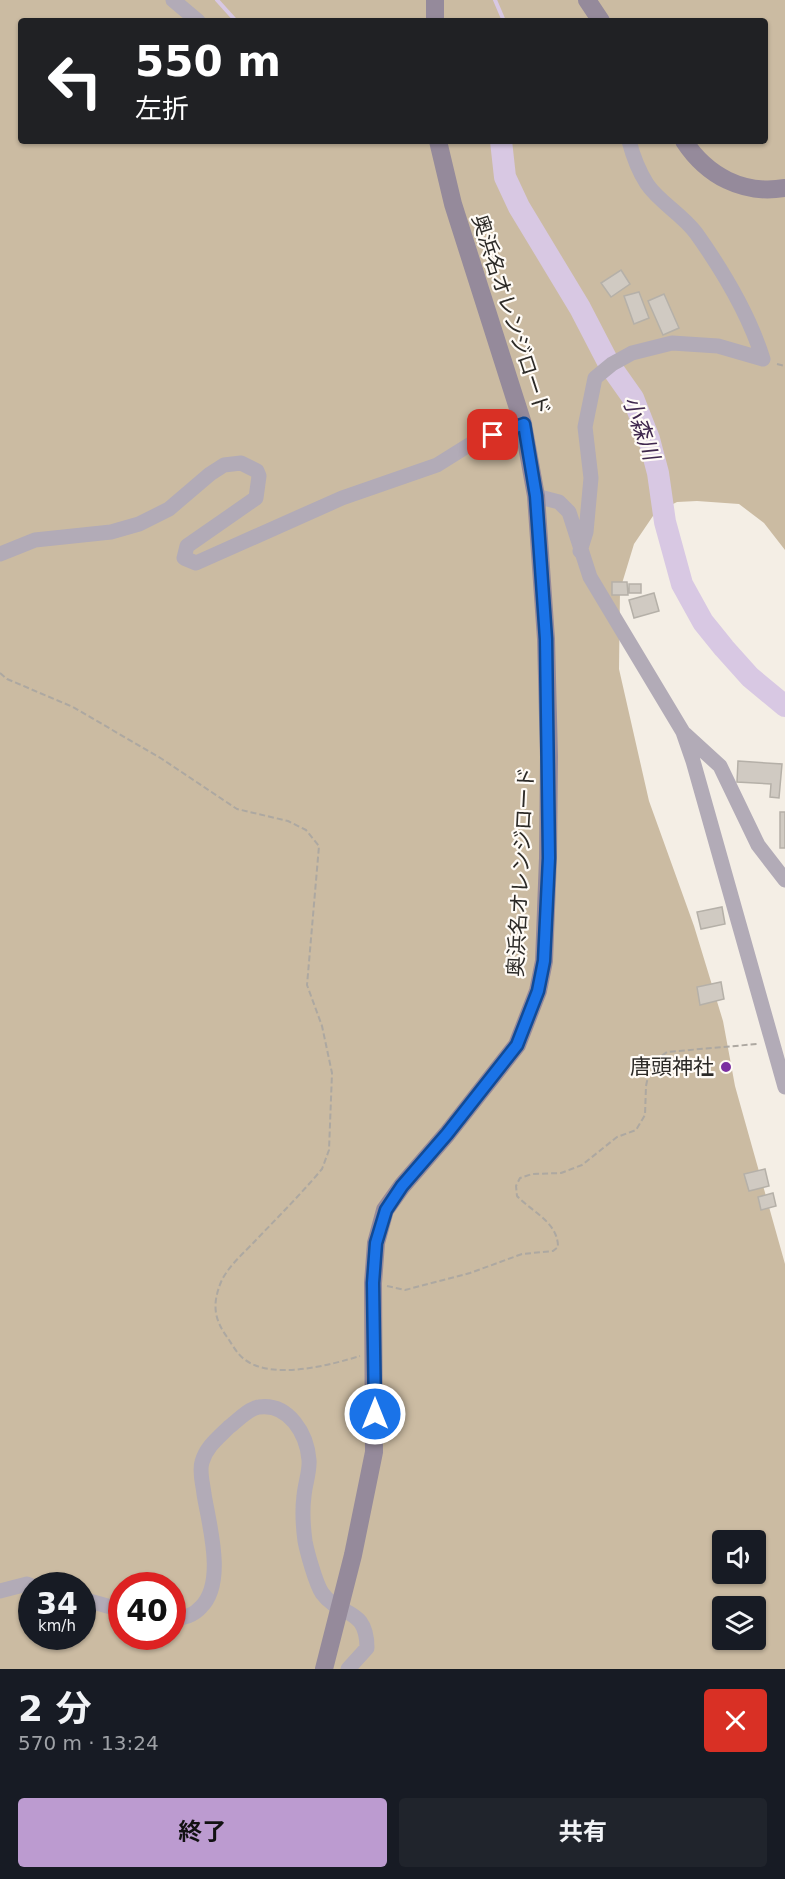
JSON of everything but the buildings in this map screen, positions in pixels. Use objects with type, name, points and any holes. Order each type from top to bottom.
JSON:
[{"type":"street","points":[[173,0],[193,18]]},
{"type":"street","points":[[435,0],[435,18]]},
{"type":"street","points":[[586,0],[599,18]]},
{"type":"street","name":"奥浜名オレンジロード","points":[[324,1669],[353,1555],[374,1452],[373,1283],[376,1243],[386,1210],[402,1186],[447,1134],[517,1045],[538,991],[544,961],[549,858],[549,757],[546,639],[536,496],[524,424],[453,204],[439,144]]},
{"type":"street","points":[[580,551],[589,518],[591,478],[585,427],[595,378],[612,364],[632,353],[672,343],[718,346],[763,359],[754,331],[738,299],[695,231],[648,185],[635,162],[630,144]]},
{"type":"street","points":[[686,144],[692,153],[716,175],[755,190],[785,188]]},
{"type":"street","points":[[0,554],[35,540],[111,532],[139,524],[169,509],[224,465],[241,463],[251,467],[259,476],[256,498],[187,546],[184,558],[196,563],[342,498],[437,465],[477,441],[524,424]]},
{"type":"street","points":[[536,496],[558,502],[569,512],[590,577],[683,732],[779,1041],[785,1087]]},
{"type":"street","points":[[683,732],[720,766],[758,845],[785,880]]},
{"type":"street","points":[[186,1614],[196,1612],[206,1603],[212,1587],[215,1560],[201,1471],[206,1452],[240,1417],[258,1407],[280,1410],[291,1417],[306,1442],[309,1462],[303,1499],[303,1523],[306,1545],[321,1592],[339,1607],[355,1615],[365,1628],[367,1648],[348,1669]]},
{"type":"street","points":[[0,1591],[18,1586]]},
{"type":"path","points":[[0,673],[6,679],[73,707],[153,753],[237,809],[288,821],[306,830],[319,846],[307,985],[322,1026],[332,1073],[329,1150],[322,1169],[236,1261],[222,1281],[215,1313],[219,1325],[244,1360],[261,1367],[292,1370],[314,1368],[374,1351]]},
{"type":"path","points":[[373,1283],[405,1290],[470,1273],[522,1254],[553,1251],[558,1247],[558,1239],[552,1228],[517,1196],[516,1186],[520,1178],[532,1174],[561,1173],[582,1165],[617,1137],[636,1130],[645,1115],[646,1086],[650,1066],[667,1052],[779,1041]]},
{"type":"shaded area","points":[[0,0],[785,0],[785,550],[764,523],[739,504],[677,502],[655,513],[634,544],[620,590],[619,669],[649,801],[694,926],[723,1021],[735,1086],[785,1264],[785,1669],[0,1669]]},
{"type":"waterway","points":[[217,0],[233,18]]},
{"type":"waterway","points":[[495,0],[503,18]]},
{"type":"waterway","name":"小森川","points":[[501,144],[505,177],[519,207],[580,308],[609,364],[633,398],[649,439],[658,473],[665,522],[682,584],[703,622],[724,648],[750,677],[785,706]]},
{"type":"place","name":"唐頭神社","points":[[726,1067]]},
{"type":"route","points":[[375,1414],[373,1283],[376,1243],[386,1210],[402,1186],[447,1134],[517,1045],[538,991],[544,961],[549,858],[549,757],[546,639],[536,496],[524,424],[493,435]]}]
